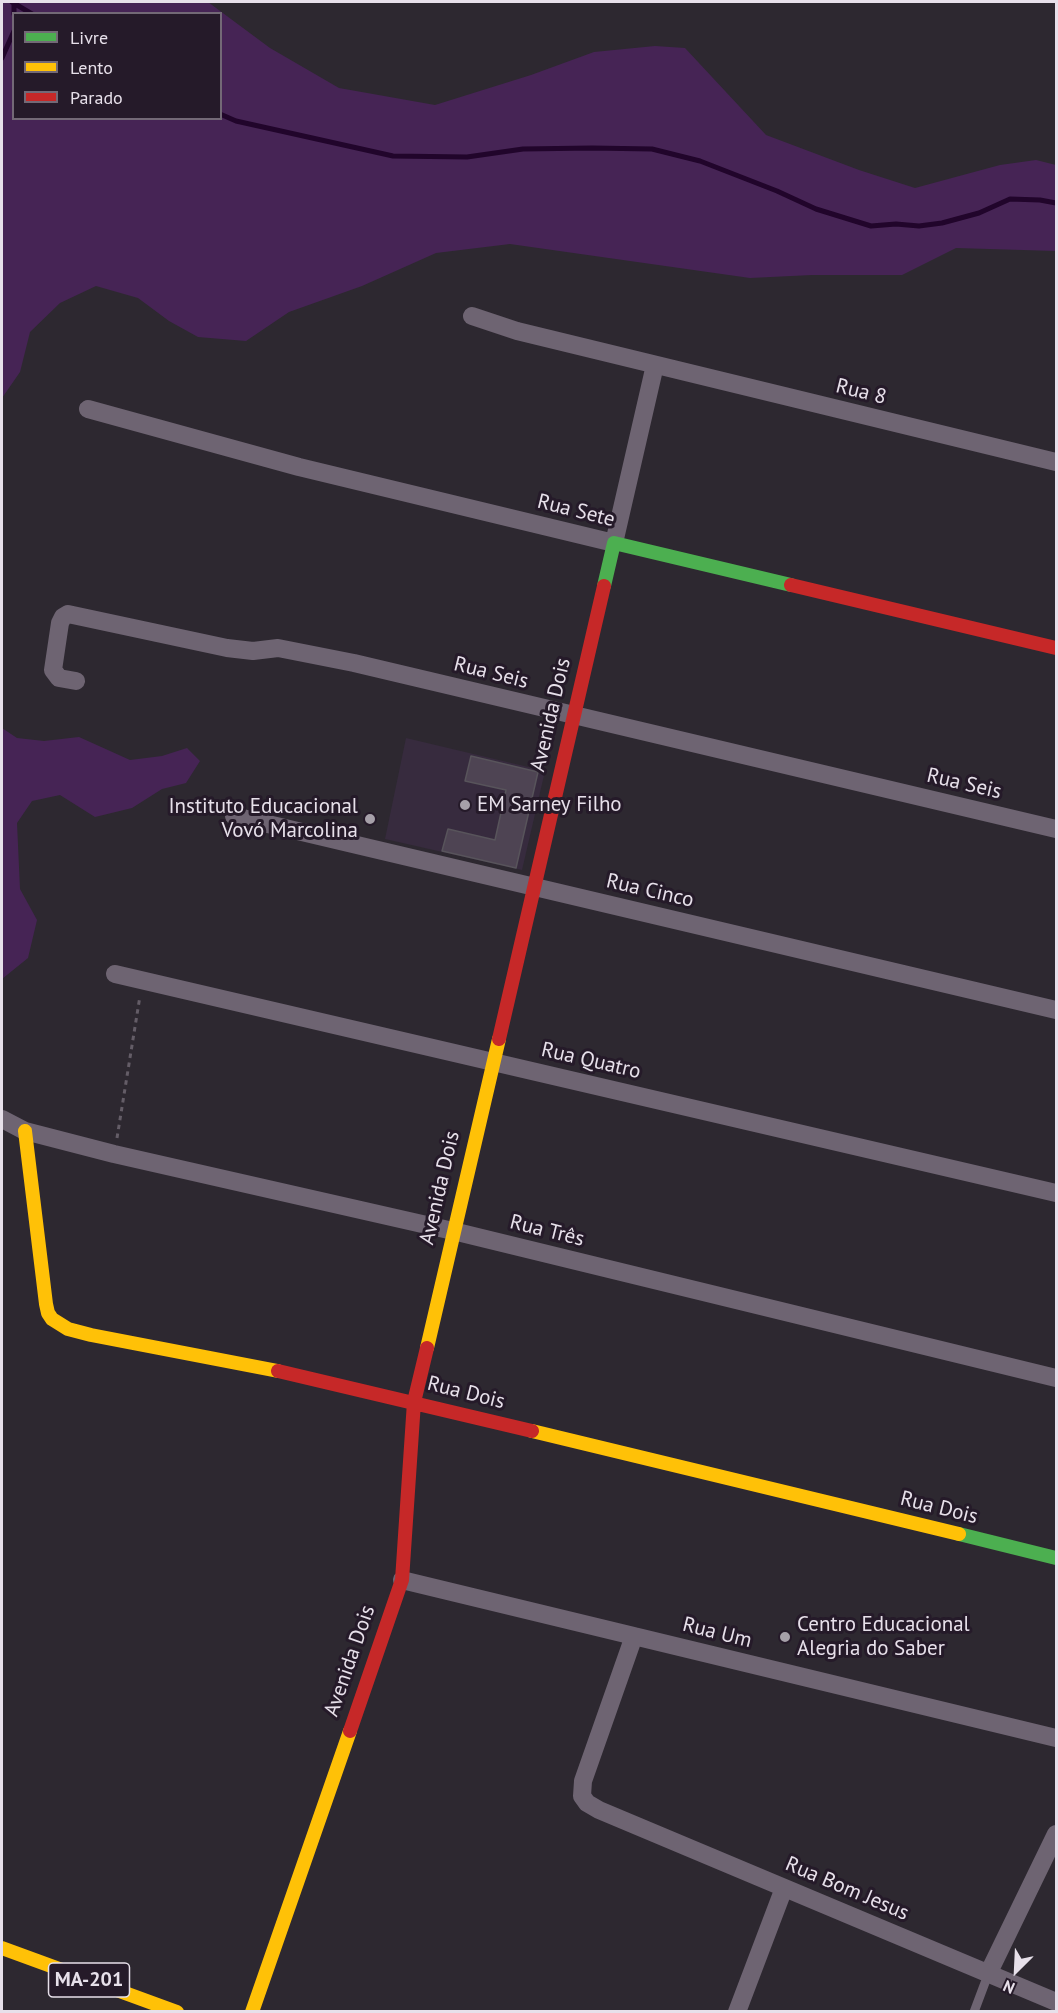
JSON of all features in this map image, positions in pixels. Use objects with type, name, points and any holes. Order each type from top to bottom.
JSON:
[{"type":"street","name":"Rua 8","points":[[472,316],[508,329],[1056,462]]},
{"type":"street","name":"Avenida Dois","points":[[252,2012],[402,1580],[414,1402],[655,365]]},
{"type":"street","name":"Rua Sete","points":[[88,409],[299,467],[1056,648]]},
{"type":"street","name":"Rua Seis","points":[[76,681],[59,678],[53,670],[60,623],[68,614],[235,650],[253,651],[278,648],[354,663],[1056,829]]},
{"type":"street","name":"Rua Cinco","points":[[234,816],[1056,1010]]},
{"type":"street","name":"Rua Quatro","points":[[115,974],[1056,1193]]},
{"type":"street","name":"Rua Três","points":[[2,1119],[25,1131],[114,1154],[453,1231],[1056,1378]]},
{"type":"street","name":"Rua Dois","points":[[25,1131],[46,1304],[52,1319],[68,1329],[254,1366],[414,1402],[1056,1558]]},
{"type":"street","name":"Rua Um","points":[[402,1580],[1056,1738]]},
{"type":"street","name":"Rua Bom Jesus","points":[[634,1636],[583,1781],[582,1796],[587,1803],[1056,2002]]},
{"type":"street","points":[[988,1972],[1056,1834]]},
{"type":"street","points":[[738,2012],[784,1888]]},
{"type":"street","name":"MA-201","points":[[2,1948],[177,2012]]},
{"type":"lane","points":[[974,2012],[988,1972]]},
{"type":"path","points":[[114,1154],[143,980]]},
{"type":"shaded area","points":[[2,2],[208,2],[221,12],[12,12],[12,120],[222,120],[222,12],[270,48],[339,88],[435,105],[531,75],[594,52],[655,46],[685,48],[766,135],[859,170],[915,188],[1000,165],[1036,160],[1056,165],[1056,251],[956,248],[902,275],[750,278],[510,244],[436,253],[362,286],[289,312],[246,341],[198,337],[169,321],[138,298],[96,286],[60,303],[30,332],[20,372],[2,398]]},
{"type":"shaded area","points":[[2,728],[17,738],[44,741],[79,737],[130,760],[162,756],[187,748],[200,761],[186,783],[162,789],[132,808],[95,817],[60,795],[32,801],[17,823],[20,889],[37,920],[28,958],[2,979]]},
{"type":"shaded area","name":"EM Sarney Filho","points":[[406,738],[545,771],[522,870],[385,839]]},
{"type":"building","points":[[471,756],[538,772],[516,868],[442,851],[448,829],[495,840],[506,790],[465,781]]},
{"type":"waterway","points":[[12,2],[29,12]]},
{"type":"waterway","points":[[14,3],[14,12]]},
{"type":"waterway","points":[[2,58],[12,36]]},
{"type":"waterway","points":[[222,115],[236,121],[393,156],[467,157],[523,149],[652,149],[700,161],[816,209],[871,226],[896,224],[919,226],[942,223],[979,213],[1010,199],[1056,203]]},
{"type":"traffic: fast","points":[[604,586],[614,543],[791,585]]},
{"type":"traffic: fast","points":[[959,1534],[1056,1558]]},
{"type":"traffic: slow","points":[[427,1348],[499,1039]]},
{"type":"traffic: slow","points":[[25,1131],[46,1304],[52,1319],[68,1329],[91,1335],[278,1371]]},
{"type":"traffic: slow","points":[[532,1431],[959,1534]]},
{"type":"traffic: slow","points":[[252,2012],[350,1731]]},
{"type":"traffic: slow","points":[[2,1948],[177,2012]]},
{"type":"traffic: jam","points":[[791,585],[1056,648]]},
{"type":"traffic: jam","points":[[499,1039],[604,586]]},
{"type":"traffic: jam","points":[[350,1731],[402,1580],[414,1402],[427,1348]]},
{"type":"traffic: jam","points":[[278,1371],[532,1431]]},
{"type":"place","name":"EM Sarney Filho","points":[[465,805]]},
{"type":"place","name":"Instituto Educacional Vovó Marcolina","points":[[370,819]]},
{"type":"place","name":"Centro Educacional Alegria do Saber","points":[[785,1637]]}]
